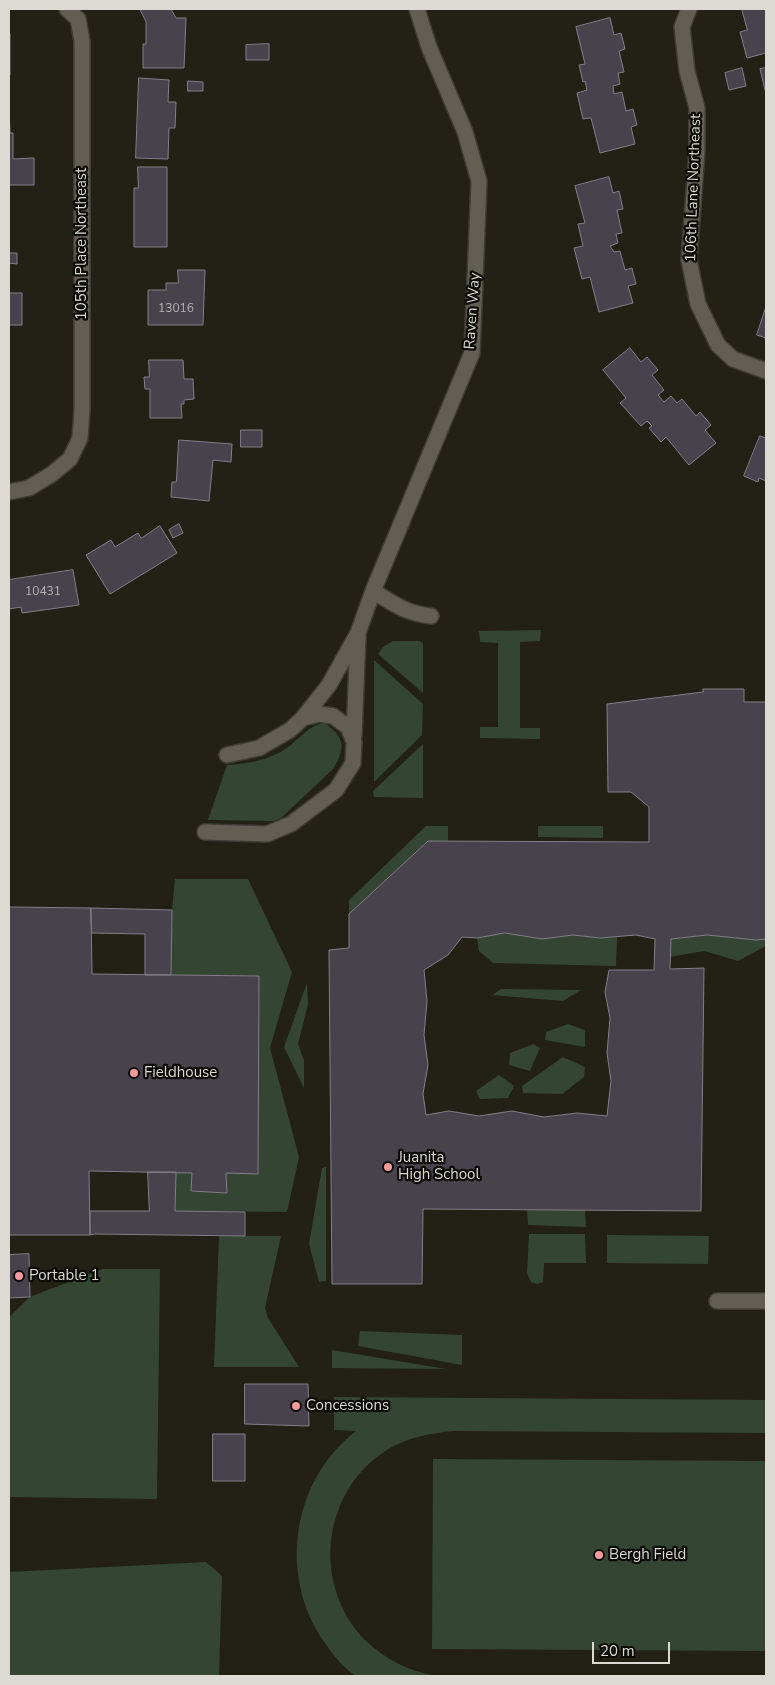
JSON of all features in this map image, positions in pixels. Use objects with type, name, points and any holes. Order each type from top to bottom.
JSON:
[{"type":"street","name":"105th Place Northeast","points":[[9,492],[29,488],[52,474],[70,459],[80,438],[82,412],[82,41],[78,20],[67,9]]},
{"type":"street","name":"Raven Way","points":[[358,633],[373,591],[472,353],[479,181],[465,132],[429,47],[417,9]]},
{"type":"street","name":"106th Lane Northeast","points":[[689,9],[682,27],[687,71],[697,108],[697,151],[689,260],[698,304],[718,345],[733,359],[766,370]]},
{"type":"street","points":[[373,591],[406,611],[431,616]]},
{"type":"street","points":[[227,755],[259,748],[290,730],[303,718],[329,685],[358,633]]},
{"type":"street","points":[[205,832],[267,834],[291,824],[336,790],[352,763],[358,633]]},
{"type":"street","points":[[303,718],[319,714],[333,716],[348,727],[354,742]]},
{"type":"street","points":[[717,1301],[766,1301]]},
{"type":"green space","points":[[541,630],[540,641],[520,642],[520,728],[540,728],[540,739],[480,738],[480,727],[498,727],[498,643],[480,642],[479,631]]},
{"type":"green space","points":[[393,641],[419,641],[423,643],[423,693],[378,654],[383,647]]},
{"type":"green space","points":[[374,660],[423,704],[422,735],[374,782]]},
{"type":"green space","points":[[325,723],[332,728],[340,739],[341,749],[337,762],[333,769],[281,818],[274,821],[208,820],[227,765],[243,764],[273,756],[287,748],[314,726]]},
{"type":"green space","points":[[423,744],[423,798],[374,797],[373,791]]},
{"type":"green space","points":[[426,826],[448,826],[448,841],[428,841],[349,914],[349,900]]},
{"type":"green space","points":[[538,826],[603,826],[603,838],[538,837]]},
{"type":"green space","points":[[175,879],[248,879],[292,972],[270,1048],[299,1157],[287,1212],[175,1211],[176,1172],[192,1173],[191,1191],[226,1193],[226,1173],[258,1173],[259,976],[171,975],[172,910]]},
{"type":"green space","points":[[505,933],[542,939],[573,935],[600,938],[617,937],[616,966],[493,963],[479,951],[477,938]]},
{"type":"green space","points":[[707,935],[756,940],[766,939],[766,946],[738,961],[704,951],[670,957],[671,939]]},
{"type":"green space","points":[[307,983],[308,1004],[298,1044],[304,1060],[304,1088],[284,1047]]},
{"type":"green space","points":[[501,989],[581,990],[563,1001],[492,995]]},
{"type":"green space","points":[[568,1024],[585,1030],[585,1047],[545,1040],[546,1032]]},
{"type":"green space","points":[[533,1044],[540,1048],[530,1071],[509,1065],[510,1053]]},
{"type":"green space","points":[[563,1057],[585,1067],[584,1077],[562,1094],[523,1093],[522,1086]]},
{"type":"green space","points":[[499,1075],[514,1086],[508,1098],[480,1099],[476,1091]]},
{"type":"green space","points":[[326,1167],[326,1281],[319,1282],[309,1244],[322,1168]]},
{"type":"green space","points":[[527,1209],[585,1209],[586,1227],[528,1225]]},
{"type":"green space","points":[[529,1234],[585,1234],[586,1263],[544,1263],[543,1282],[537,1284],[531,1282],[527,1273]]},
{"type":"green space","points":[[607,1235],[709,1236],[708,1264],[607,1263]]},
{"type":"green space","points":[[219,1236],[281,1236],[265,1308],[268,1318],[299,1367],[214,1367]]},
{"type":"green space","points":[[102,1269],[160,1269],[157,1499],[9,1497],[9,1317],[30,1297]]},
{"type":"green space","points":[[360,1331],[462,1335],[462,1365],[358,1346]]},
{"type":"green space","points":[[332,1350],[446,1369],[332,1368]]},
{"type":"green space","points":[[334,1397],[766,1400],[766,1433],[453,1431],[422,1436],[392,1447],[368,1464],[351,1486],[338,1510],[332,1537],[331,1565],[336,1592],[347,1617],[373,1647],[400,1665],[431,1675],[442,1676],[356,1676],[331,1652],[310,1617],[301,1589],[297,1560],[298,1531],[305,1503],[317,1476],[334,1452],[356,1431],[334,1430]]},
{"type":"green space","name":"Bergh Field","points":[[433,1459],[766,1461],[766,1651],[432,1649]]},
{"type":"green space","points":[[206,1562],[222,1576],[219,1676],[9,1676],[9,1572]]},
{"type":"building","points":[[140,9],[171,9],[176,18],[186,18],[184,68],[143,68],[143,44],[146,44],[146,22]]},
{"type":"building","points":[[742,9],[766,9],[766,53],[747,58],[740,32],[747,30]]},
{"type":"building","points":[[610,18],[614,35],[621,33],[625,49],[619,51],[624,72],[618,73],[620,84],[613,86],[614,94],[622,92],[626,111],[633,109],[637,125],[631,127],[635,144],[600,153],[591,118],[583,119],[577,93],[587,90],[579,65],[585,64],[576,27]]},
{"type":"building","points":[[10,34],[10,75],[9,75]]},
{"type":"building","points":[[269,44],[269,60],[246,60],[246,45]]},
{"type":"building","points":[[742,68],[746,86],[729,90],[725,73]]},
{"type":"building","points":[[766,68],[766,94],[760,69]]},
{"type":"building","points":[[139,78],[169,80],[168,102],[176,102],[175,128],[169,128],[168,159],[136,158]]},
{"type":"building","points":[[188,81],[203,82],[203,91],[188,91]]},
{"type":"building","points":[[9,109],[10,133],[13,133],[13,159],[34,158],[34,185],[9,185]]},
{"type":"building","points":[[138,167],[167,167],[167,247],[134,247],[134,188],[138,188]]},
{"type":"building","points":[[609,177],[613,193],[619,191],[623,209],[617,210],[622,233],[616,234],[618,243],[610,246],[614,252],[620,251],[625,270],[632,268],[636,284],[628,286],[633,303],[599,312],[590,277],[582,279],[574,248],[583,246],[578,224],[585,223],[575,186]]},
{"type":"building","points":[[9,253],[17,253],[17,264],[9,263]]},
{"type":"building","points":[[178,270],[205,270],[203,325],[148,325],[148,290],[166,290],[166,283],[178,283]]},
{"type":"building","points":[[9,293],[22,293],[22,325],[9,325]]},
{"type":"building","points":[[766,307],[766,338],[757,335]]},
{"type":"building","points":[[630,348],[641,362],[647,357],[658,370],[652,375],[664,390],[658,395],[664,402],[671,396],[677,403],[682,399],[696,416],[700,412],[711,425],[705,430],[716,443],[689,465],[666,437],[661,442],[649,428],[652,426],[647,421],[641,426],[620,403],[626,398],[603,370]]},
{"type":"building","points":[[149,360],[183,360],[184,379],[193,379],[194,399],[184,400],[184,404],[181,404],[182,418],[150,418],[150,389],[145,389],[144,377],[149,377]]},
{"type":"building","points":[[241,430],[262,430],[262,447],[241,447]]},
{"type":"building","points":[[760,436],[766,438],[766,481],[759,478],[758,482],[744,476]]},
{"type":"building","points":[[179,440],[232,444],[231,462],[213,460],[209,501],[171,497],[172,482],[176,482]]},
{"type":"building","points":[[179,524],[183,533],[173,538],[169,530]]},
{"type":"building","points":[[160,526],[177,553],[110,594],[86,555],[111,540],[115,547],[138,533],[141,538]]},
{"type":"building","points":[[73,570],[79,605],[22,613],[21,607],[9,609],[9,580]]},
{"type":"building","points":[[703,689],[744,689],[744,702],[766,702],[766,939],[756,940],[707,935],[671,939],[670,969],[704,968],[701,1211],[423,1209],[422,1284],[332,1284],[329,950],[349,948],[349,914],[428,841],[649,842],[649,807],[631,792],[608,792],[607,704],[703,692]],"holes":[[[505,933],[542,939],[573,935],[600,938],[636,935],[655,939],[654,970],[609,970],[605,992],[610,1018],[607,1053],[611,1081],[607,1116],[577,1113],[544,1117],[512,1111],[479,1116],[449,1111],[426,1115],[423,1094],[428,1065],[424,1035],[427,1001],[424,970],[448,955],[462,937],[477,938]]]},
{"type":"building","name":"Fieldhouse","points":[[9,907],[91,908],[92,974],[259,976],[258,1174],[226,1173],[227,1193],[191,1191],[192,1173],[89,1171],[90,1235],[9,1235]]},
{"type":"building","points":[[91,908],[172,910],[171,975],[145,975],[145,934],[92,933]]},
{"type":"building","points":[[148,1172],[176,1172],[175,1211],[245,1212],[245,1236],[90,1235],[90,1211],[149,1211]]},
{"type":"building","name":"Portable 1","points":[[29,1254],[30,1297],[9,1298],[9,1255]]},
{"type":"building","points":[[245,1384],[308,1384],[309,1426],[245,1424]]},
{"type":"building","points":[[213,1434],[245,1434],[245,1481],[213,1481]]},
{"type":"place","name":"Fieldhouse","points":[[134,1073]]},
{"type":"place","name":"Juanita High School","points":[[388,1167]]},
{"type":"place","name":"Portable 1","points":[[19,1276]]},
{"type":"place","name":"Concessions","points":[[296,1406]]},
{"type":"place","name":"Bergh Field","points":[[599,1555]]}]
